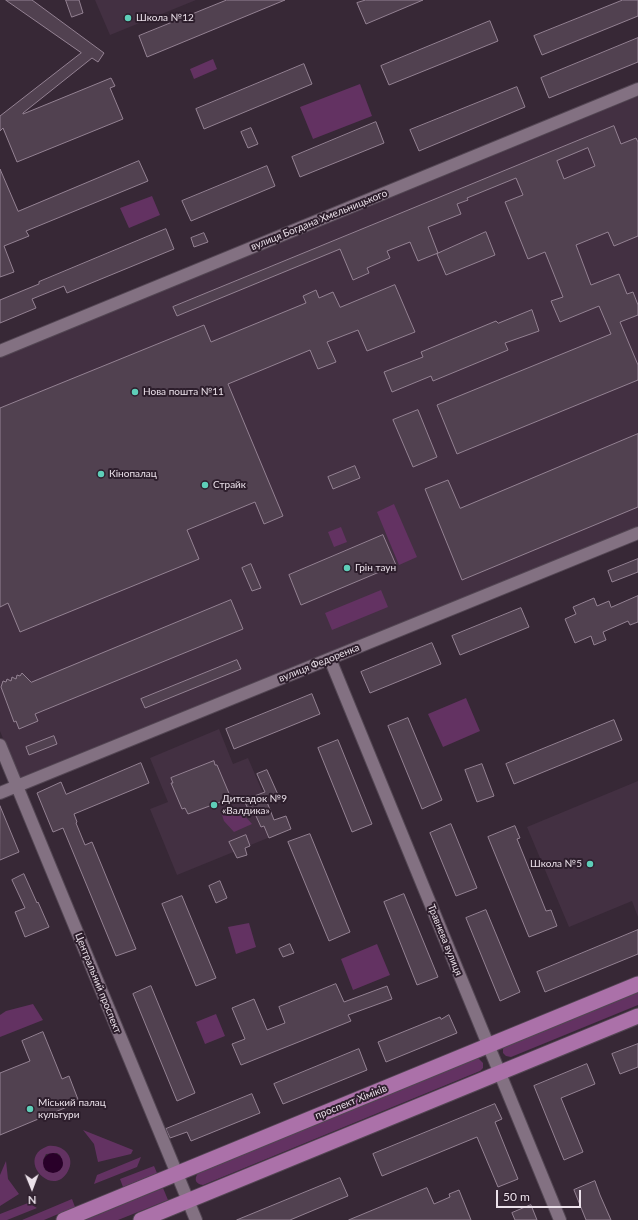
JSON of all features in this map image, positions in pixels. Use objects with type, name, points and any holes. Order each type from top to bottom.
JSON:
[{"type":"main road","name":"проспект Хіміків","points":[[64,1220],[638,984]]},
{"type":"main road","points":[[141,1220],[638,1016]]},
{"type":"street","name":"вулиця Богдана Хмельницького","points":[[0,351],[638,89]]},
{"type":"street","name":"вулиця Федоренка","points":[[0,793],[638,533]]},
{"type":"street","name":"Травнева вулиця","points":[[330,659],[560,1220]]},
{"type":"street","name":"Центральний проспект","points":[[0,745],[196,1220]]},
{"type":"shaded area","name":"Школа №12","points":[[95,0],[196,0],[110,35]]},
{"type":"shaded area","points":[[213,59],[217,69],[194,79],[190,69]]},
{"type":"shaded area","points":[[360,84],[372,116],[313,139],[300,107]]},
{"type":"shaded area","points":[[638,96],[638,528],[20,780],[0,731],[0,357]]},
{"type":"shaded area","points":[[152,196],[160,215],[129,228],[120,208]]},
{"type":"shaded area","points":[[394,504],[417,557],[399,565],[377,512]]},
{"type":"shaded area","points":[[341,527],[347,542],[334,547],[328,532]]},
{"type":"shaded area","points":[[381,590],[388,607],[332,630],[325,613]]},
{"type":"shaded area","points":[[466,698],[480,731],[443,747],[428,714]]},
{"type":"shaded area","name":"Дитсадок №9 «Валдика»","points":[[219,729],[233,764],[248,758],[280,833],[177,875],[150,809],[168,802],[150,758]]},
{"type":"shaded area","name":"Школа №5","points":[[638,781],[638,917],[632,901],[569,927],[527,827]]},
{"type":"shaded area","points":[[224,810],[240,813],[252,824],[234,832],[224,821],[221,812]]},
{"type":"shaded area","points":[[249,923],[256,947],[236,954],[228,927]]},
{"type":"shaded area","points":[[377,944],[390,975],[353,990],[341,959]]},
{"type":"shaded area","points":[[638,991],[638,1005],[511,1057],[506,1056],[503,1053],[503,1049],[506,1045]]},
{"type":"shaded area","points":[[33,1004],[43,1020],[0,1037],[0,1015],[6,1011]]},
{"type":"shaded area","points":[[216,1014],[225,1036],[205,1044],[196,1022]]},
{"type":"shaded area","points":[[475,1059],[479,1059],[483,1063],[483,1068],[480,1071],[203,1185],[198,1184],[196,1181],[198,1173]]},
{"type":"shaded area","points":[[83,1130],[133,1150],[131,1154],[98,1162],[94,1144]]},
{"type":"shaded area","points":[[48,1146],[63,1149],[69,1156],[70,1166],[68,1171],[61,1179],[54,1181],[46,1179],[35,1167],[35,1159],[38,1152]],"holes":[[[57,1153],[60,1155],[63,1165],[59,1171],[49,1172],[45,1170],[43,1160],[46,1154]]]},
{"type":"shaded area","points":[[49,1153],[57,1153],[63,1159],[63,1167],[57,1173],[49,1173],[43,1167],[43,1159]]},
{"type":"shaded area","points":[[141,1157],[137,1167],[94,1184],[97,1175]]},
{"type":"shaded area","points":[[6,1161],[8,1179],[19,1194],[0,1206],[0,1175]]},
{"type":"shaded area","points":[[154,1166],[157,1173],[123,1187],[120,1179]]},
{"type":"shaded area","points":[[163,1188],[168,1200],[118,1220],[85,1220]]},
{"type":"shaded area","points":[[72,1199],[75,1207],[44,1220],[22,1220]]},
{"type":"shaded area","points":[[28,1203],[37,1208],[7,1220],[0,1220],[0,1214]]},
{"type":"building","points":[[6,0],[32,0],[104,53],[98,62],[92,58],[23,114],[111,78],[115,86],[110,88],[123,119],[17,162],[3,128],[0,131],[0,116],[81,53]]},
{"type":"building","points":[[66,0],[79,0],[83,13],[72,17]]},
{"type":"building","points":[[227,0],[285,0],[147,57],[139,36]]},
{"type":"building","points":[[366,0],[423,0],[366,24],[357,3]]},
{"type":"building","points":[[623,0],[638,0],[638,16],[542,55],[534,36]]},
{"type":"building","points":[[490,21],[498,41],[389,85],[381,66]]},
{"type":"building","points":[[638,38],[638,62],[549,98],[541,78]]},
{"type":"building","points":[[304,64],[312,84],[204,129],[196,109]]},
{"type":"building","points":[[517,87],[525,107],[419,151],[410,130]]},
{"type":"building","points":[[376,122],[384,143],[300,177],[292,157]]},
{"type":"building","points":[[614,126],[621,144],[636,138],[638,142],[638,236],[614,246],[608,232],[576,245],[591,285],[619,274],[627,294],[633,292],[638,305],[638,315],[620,322],[638,365],[638,380],[457,454],[437,405],[611,334],[599,306],[560,322],[551,301],[563,297],[545,252],[528,259],[505,202],[523,195],[516,178],[467,198],[468,200],[457,204],[461,214],[428,227],[438,253],[418,261],[410,242],[387,251],[390,258],[367,268],[369,273],[353,280],[340,249],[177,316],[173,307]],"holes":[[[588,148],[595,166],[564,179],[557,161]]]},
{"type":"building","points":[[251,128],[258,144],[248,148],[241,132]]},
{"type":"building","points":[[139,161],[148,181],[26,231],[29,236],[4,246],[14,272],[0,277],[0,169],[18,211]]},
{"type":"building","points":[[267,166],[275,186],[191,221],[182,201]]},
{"type":"building","points":[[166,229],[174,249],[67,293],[64,286],[32,299],[36,308],[0,323],[0,300],[39,284],[39,282]]},
{"type":"building","points":[[486,232],[495,255],[446,275],[437,254]]},
{"type":"building","points":[[204,233],[208,242],[194,247],[191,238]]},
{"type":"building","points":[[395,285],[415,332],[367,351],[358,330],[327,342],[336,362],[318,369],[310,350],[228,384],[283,516],[264,524],[255,502],[187,530],[199,559],[20,632],[8,603],[0,607],[0,408],[204,325],[211,342],[306,303],[303,296],[316,290],[319,298],[333,292],[340,307]]},
{"type":"building","points":[[532,310],[539,331],[505,343],[508,350],[433,381],[431,376],[392,392],[384,372],[423,357],[421,352],[496,321],[498,323]]},
{"type":"building","points":[[418,410],[437,457],[413,467],[393,420]]},
{"type":"building","points":[[638,434],[638,507],[462,580],[425,489],[448,480],[460,508]]},
{"type":"building","points":[[355,466],[360,478],[333,489],[328,477]]},
{"type":"building","name":"Грін таун","points":[[383,535],[396,565],[301,605],[289,575]]},
{"type":"building","points":[[638,559],[638,572],[612,582],[608,571]]},
{"type":"building","points":[[251,564],[261,588],[252,591],[242,568]]},
{"type":"building","points":[[638,596],[638,622],[630,625],[628,621],[603,632],[606,640],[594,645],[591,636],[575,643],[565,619],[576,614],[573,607],[594,598],[597,606],[609,601],[611,607]]},
{"type":"building","points":[[231,600],[243,629],[35,714],[38,721],[19,729],[16,721],[14,722],[1,687],[3,681],[6,682],[7,679],[11,681],[12,677],[16,679],[17,675],[20,676],[22,673],[31,682]]},
{"type":"building","points":[[521,608],[529,627],[460,655],[452,636]]},
{"type":"building","points":[[432,643],[441,664],[370,693],[361,672]]},
{"type":"building","points":[[237,660],[241,669],[145,708],[141,699]]},
{"type":"building","points":[[312,694],[320,714],[234,749],[226,729]]},
{"type":"building","points":[[408,718],[442,800],[422,809],[388,726]]},
{"type":"building","points":[[614,720],[622,740],[514,784],[506,764]]},
{"type":"building","points":[[54,736],[57,744],[29,755],[26,747]]},
{"type":"building","points":[[338,740],[372,824],[352,832],[318,748]]},
{"type":"building","points":[[214,761],[231,798],[188,814],[185,808],[182,809],[171,783],[173,783],[171,778]]},
{"type":"building","points":[[141,763],[149,783],[74,814],[85,845],[92,842],[136,949],[116,956],[63,828],[53,832],[37,793],[61,782],[66,794]]},
{"type":"building","points":[[482,764],[494,796],[477,802],[465,770]]},
{"type":"building","points":[[267,770],[279,797],[267,802],[274,820],[286,816],[291,829],[269,838],[264,826],[261,827],[252,807],[248,809],[244,800],[265,792],[257,774]]},
{"type":"building","points":[[0,806],[19,852],[0,860]]},
{"type":"building","points":[[451,824],[477,888],[456,896],[430,833]]},
{"type":"building","points":[[515,826],[520,838],[517,839],[546,911],[551,910],[557,926],[529,937],[488,837]]},
{"type":"building","points":[[310,834],[350,932],[329,941],[288,842]]},
{"type":"building","points":[[246,835],[250,846],[245,848],[247,855],[237,858],[229,842]]},
{"type":"building","points":[[24,874],[49,927],[25,937],[15,912],[25,908],[12,880]]},
{"type":"building","points":[[220,881],[227,898],[216,903],[209,886]]},
{"type":"building","points":[[404,894],[438,977],[417,985],[384,902]]},
{"type":"building","points":[[182,896],[216,978],[196,986],[162,904]]},
{"type":"building","points":[[486,910],[520,992],[500,1001],[466,918]]},
{"type":"building","points":[[638,930],[638,954],[545,992],[537,972]]},
{"type":"building","points":[[290,944],[294,953],[283,957],[279,949]]},
{"type":"building","points":[[336,984],[344,1002],[387,986],[392,999],[348,1015],[351,1021],[241,1065],[232,1044],[245,1039],[232,1008],[254,999],[267,1030],[285,1023],[279,1007]]},
{"type":"building","points":[[151,986],[195,1093],[177,1101],[133,994]]},
{"type":"building","points":[[449,1015],[457,1033],[386,1062],[378,1042],[440,1017],[441,1019]]},
{"type":"building","points":[[43,1032],[62,1079],[69,1076],[79,1102],[0,1135],[0,1073],[30,1061],[22,1041]]},
{"type":"building","points":[[638,1044],[638,1067],[620,1074],[612,1054]]},
{"type":"building","points":[[359,1049],[367,1070],[283,1104],[274,1084]]},
{"type":"building","points":[[587,1064],[595,1084],[561,1098],[583,1152],[564,1160],[534,1086]]},
{"type":"building","points":[[252,1094],[260,1113],[191,1141],[187,1132],[170,1138],[166,1129]]},
{"type":"building","points":[[495,1104],[502,1119],[495,1122],[518,1179],[498,1187],[477,1137],[382,1176],[373,1154]]},
{"type":"building","points":[[340,1178],[348,1196],[290,1220],[237,1220]]},
{"type":"building","points":[[595,1181],[611,1220],[586,1220],[574,1190]]},
{"type":"building","points":[[427,1188],[434,1204],[450,1197],[449,1194],[459,1190],[471,1220],[349,1220]]},
{"type":"building","points":[[531,1205],[537,1220],[515,1220],[512,1213]]},
{"type":"place","name":"Школа №12","points":[[128,18]]},
{"type":"place","name":"Нова пошта №11","points":[[135,392]]},
{"type":"place","name":"Кінопалац","points":[[101,474]]},
{"type":"place","name":"Страйк","points":[[205,485]]},
{"type":"place","name":"Грін таун","points":[[347,568]]},
{"type":"place","name":"Дитсадок №9 «Валдика»","points":[[214,805]]},
{"type":"place","name":"Школа №5","points":[[590,864]]},
{"type":"place","name":"Міський палац культури","points":[[30,1109]]}]
